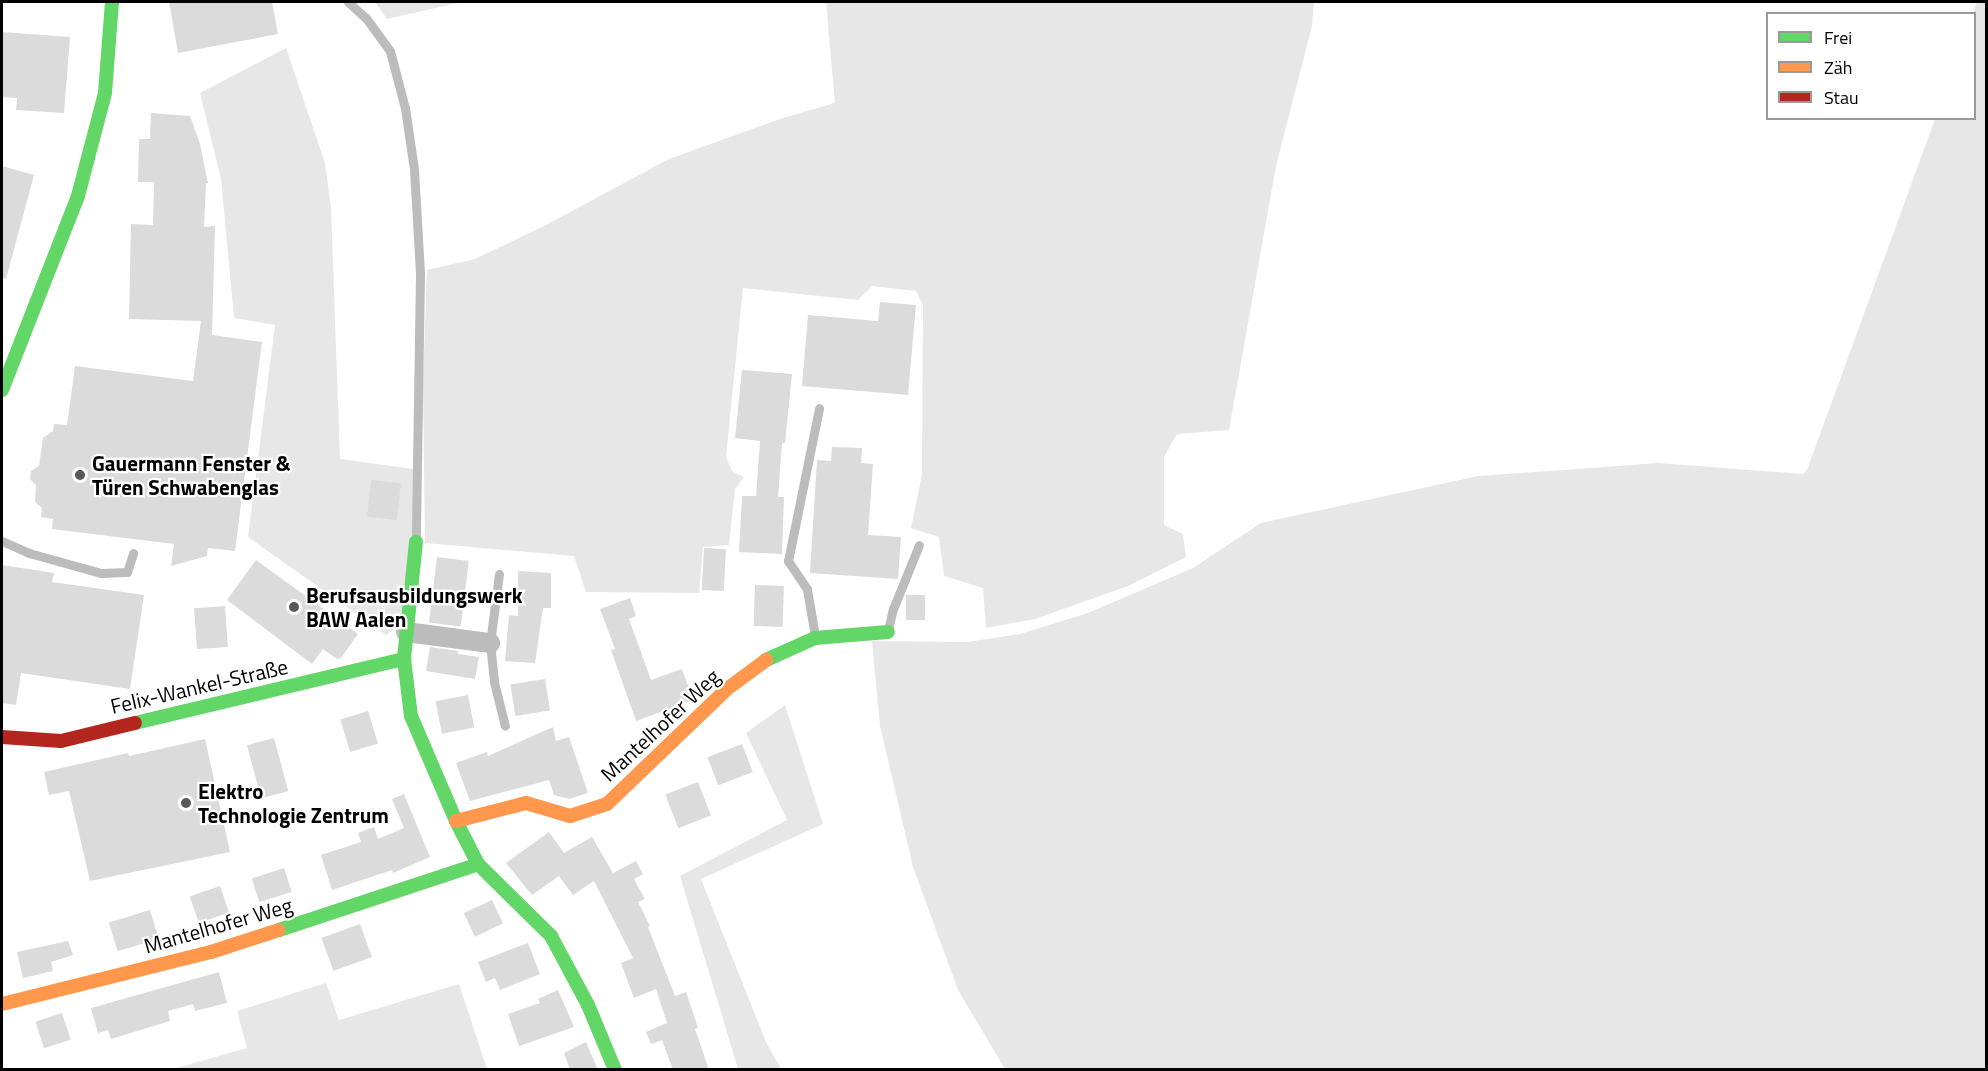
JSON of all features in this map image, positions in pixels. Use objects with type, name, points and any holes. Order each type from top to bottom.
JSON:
[{"type":"street","points":[[2,390],[78,196],[105,93],[112,2]]},
{"type":"street","points":[[416,542],[404,659],[411,716],[456,821],[478,864],[551,936],[588,1005],[615,1070]]},
{"type":"street","points":[[406,632],[490,643]]},
{"type":"street","name":"Mantelhofer Weg","points":[[456,821],[526,802],[570,816],[606,804],[727,689],[772,655],[815,638],[888,632]]},
{"type":"street","name":"Felix-Wankel-Straße","points":[[2,737],[61,741],[404,659]]},
{"type":"street","name":"Mantelhofer Weg","points":[[2,1004],[211,952],[478,864]]},
{"type":"lane","points":[[348,2],[366,18],[390,51],[405,108],[414,169],[420,274],[417,352],[416,542]]},
{"type":"lane","points":[[815,638],[807,589],[788,561],[819,408]]},
{"type":"lane","points":[[2,541],[29,552],[101,573],[127,572],[133,553]]},
{"type":"lane","points":[[888,632],[893,609],[919,544]]},
{"type":"lane","points":[[499,574],[490,643],[495,682],[505,726]]},
{"type":"shaded area","points":[[375,2],[462,2],[387,19]]},
{"type":"shaded area","points":[[826,2],[1314,2],[1312,26],[1276,166],[1229,430],[1177,434],[1164,457],[1164,525],[1183,534],[1186,557],[1128,586],[1035,619],[986,628],[983,588],[944,576],[939,537],[911,528],[922,474],[923,305],[916,291],[872,286],[858,300],[743,288],[726,457],[732,471],[744,477],[735,489],[729,545],[703,547],[699,593],[586,592],[574,556],[425,543],[423,381],[427,270],[475,259],[544,226],[669,159],[783,118],[835,103]]},
{"type":"shaded area","points":[[1977,2],[1986,2],[1986,1069],[1005,1069],[958,990],[913,867],[880,726],[872,641],[967,642],[1020,634],[1088,613],[1193,568],[1261,523],[1478,476],[1658,463],[1803,474],[1807,470],[1935,120],[1976,120],[1976,12],[1973,12]]},
{"type":"shaded area","points":[[286,48],[325,163],[331,207],[340,459],[414,469],[412,532],[400,625],[386,635],[248,537],[275,325],[234,318],[221,179],[200,93]]},
{"type":"shaded area","points":[[785,705],[823,824],[701,879],[766,1042],[781,1069],[738,1069],[680,876],[787,820],[746,733]]},
{"type":"shaded area","points":[[326,983],[339,1020],[459,984],[487,1069],[173,1069],[247,1048],[237,1011]]},
{"type":"building","points":[[169,2],[272,2],[278,34],[178,53]]},
{"type":"building","points":[[2,32],[70,37],[64,113],[16,110],[17,98],[2,97]]},
{"type":"building","points":[[151,113],[190,116],[200,144],[208,183],[206,183],[204,227],[215,226],[212,335],[262,342],[235,551],[208,548],[207,556],[171,566],[174,544],[52,529],[53,519],[41,517],[42,508],[35,502],[36,485],[30,479],[31,471],[39,466],[43,438],[53,431],[54,424],[67,425],[75,366],[193,381],[201,321],[129,319],[131,224],[153,225],[154,182],[138,182],[139,139],[150,139]]},
{"type":"building","points":[[2,166],[34,175],[6,279],[2,278]]},
{"type":"building","points":[[880,302],[916,305],[908,395],[802,386],[808,315],[878,321]]},
{"type":"building","points":[[742,370],[792,374],[785,443],[782,443],[778,497],[784,497],[782,554],[739,552],[742,496],[756,496],[760,441],[735,438]]},
{"type":"building","points":[[832,447],[862,448],[861,463],[873,464],[868,535],[901,537],[898,579],[810,573],[817,460],[831,461]]},
{"type":"building","points":[[371,480],[401,483],[397,520],[367,517]]},
{"type":"building","points":[[704,548],[726,549],[724,591],[702,590]]},
{"type":"building","points":[[437,557],[469,561],[461,626],[429,623]]},
{"type":"building","name":"Berufsausbildungswerk BAW Aalen","points":[[256,560],[358,634],[341,658],[337,659],[323,649],[312,664],[227,600]]},
{"type":"building","points":[[2,565],[54,573],[52,582],[144,595],[130,689],[21,673],[16,705],[2,703]]},
{"type":"building","points":[[518,571],[551,573],[551,608],[543,608],[535,663],[505,661],[509,615],[518,616]]},
{"type":"building","points":[[755,585],[784,586],[783,627],[754,626]]},
{"type":"building","points":[[906,595],[925,595],[925,620],[906,620]]},
{"type":"building","points":[[630,598],[636,616],[629,619],[651,680],[682,669],[693,700],[636,721],[611,650],[615,649],[600,609]]},
{"type":"building","points":[[225,606],[228,647],[197,649],[194,608]]},
{"type":"building","points":[[430,647],[479,657],[475,679],[426,671]]},
{"type":"building","points":[[545,679],[550,711],[515,716],[510,684]]},
{"type":"building","points":[[468,695],[474,727],[442,734],[436,701]]},
{"type":"building","points":[[368,711],[378,744],[350,752],[340,719]]},
{"type":"building","points":[[553,727],[556,741],[569,737],[588,793],[569,799],[554,795],[549,780],[470,801],[456,763],[487,752],[488,756]]},
{"type":"building","points":[[274,738],[288,791],[261,798],[247,745]]},
{"type":"building","points":[[205,739],[230,852],[90,881],[69,791],[49,795],[44,772]]},
{"type":"building","points":[[742,744],[753,772],[718,785],[707,757]]},
{"type":"building","points":[[698,782],[711,816],[678,828],[665,795]]},
{"type":"building","points":[[404,794],[430,857],[393,873],[392,870],[332,890],[321,855],[361,842],[358,833],[374,827],[378,839],[404,828],[392,799]]},
{"type":"building","points":[[549,832],[564,853],[592,837],[613,873],[636,861],[643,874],[634,879],[645,899],[638,902],[650,926],[648,927],[675,996],[686,992],[698,1028],[695,1029],[709,1070],[673,1070],[662,1040],[651,1044],[646,1032],[667,1023],[656,989],[634,998],[621,963],[633,958],[594,881],[573,895],[559,876],[532,895],[506,863]]},
{"type":"building","points":[[284,868],[292,892],[259,902],[252,879]]},
{"type":"building","points":[[220,886],[229,912],[199,923],[190,896]]},
{"type":"building","points":[[492,900],[503,924],[475,937],[464,913]]},
{"type":"building","points":[[150,910],[159,939],[118,951],[109,923]]},
{"type":"building","points":[[360,924],[372,957],[333,971],[321,938]]},
{"type":"building","points":[[68,941],[73,955],[51,962],[53,971],[23,978],[17,952]]},
{"type":"building","points":[[528,943],[540,974],[500,990],[495,978],[486,982],[478,962]]},
{"type":"building","points":[[219,972],[227,1003],[195,1011],[193,1004],[168,1011],[170,1021],[111,1039],[108,1030],[98,1033],[91,1008]]},
{"type":"building","points":[[558,990],[574,1027],[519,1046],[508,1014],[540,1003],[538,999]]},
{"type":"building","points":[[62,1013],[71,1040],[44,1048],[35,1022]]},
{"type":"building","points":[[586,1042],[598,1070],[570,1070],[564,1053]]},
{"type":"traffic: fast","points":[[2,390],[78,196],[105,93],[112,2]]},
{"type":"traffic: fast","points":[[416,542],[404,659],[411,716],[456,821],[478,864],[551,936],[588,1005],[615,1070]]},
{"type":"traffic: fast","points":[[766,660],[815,638],[888,632]]},
{"type":"traffic: fast","points":[[135,723],[404,659]]},
{"type":"traffic: fast","points":[[279,930],[478,864]]},
{"type":"traffic: slow","points":[[456,821],[526,803],[570,816],[607,804],[727,689],[766,660]]},
{"type":"traffic: slow","points":[[2,1004],[211,952],[279,930]]},
{"type":"traffic: jam","points":[[2,737],[61,741],[135,723]]},
{"type":"place","name":"Gauermann Fenster & Türen Schwabenglas","points":[[80,475]]},
{"type":"place","name":"Berufsausbildungswerk BAW Aalen","points":[[294,607]]},
{"type":"place","name":"Elektro Technologie Zentrum","points":[[186,803]]}]
